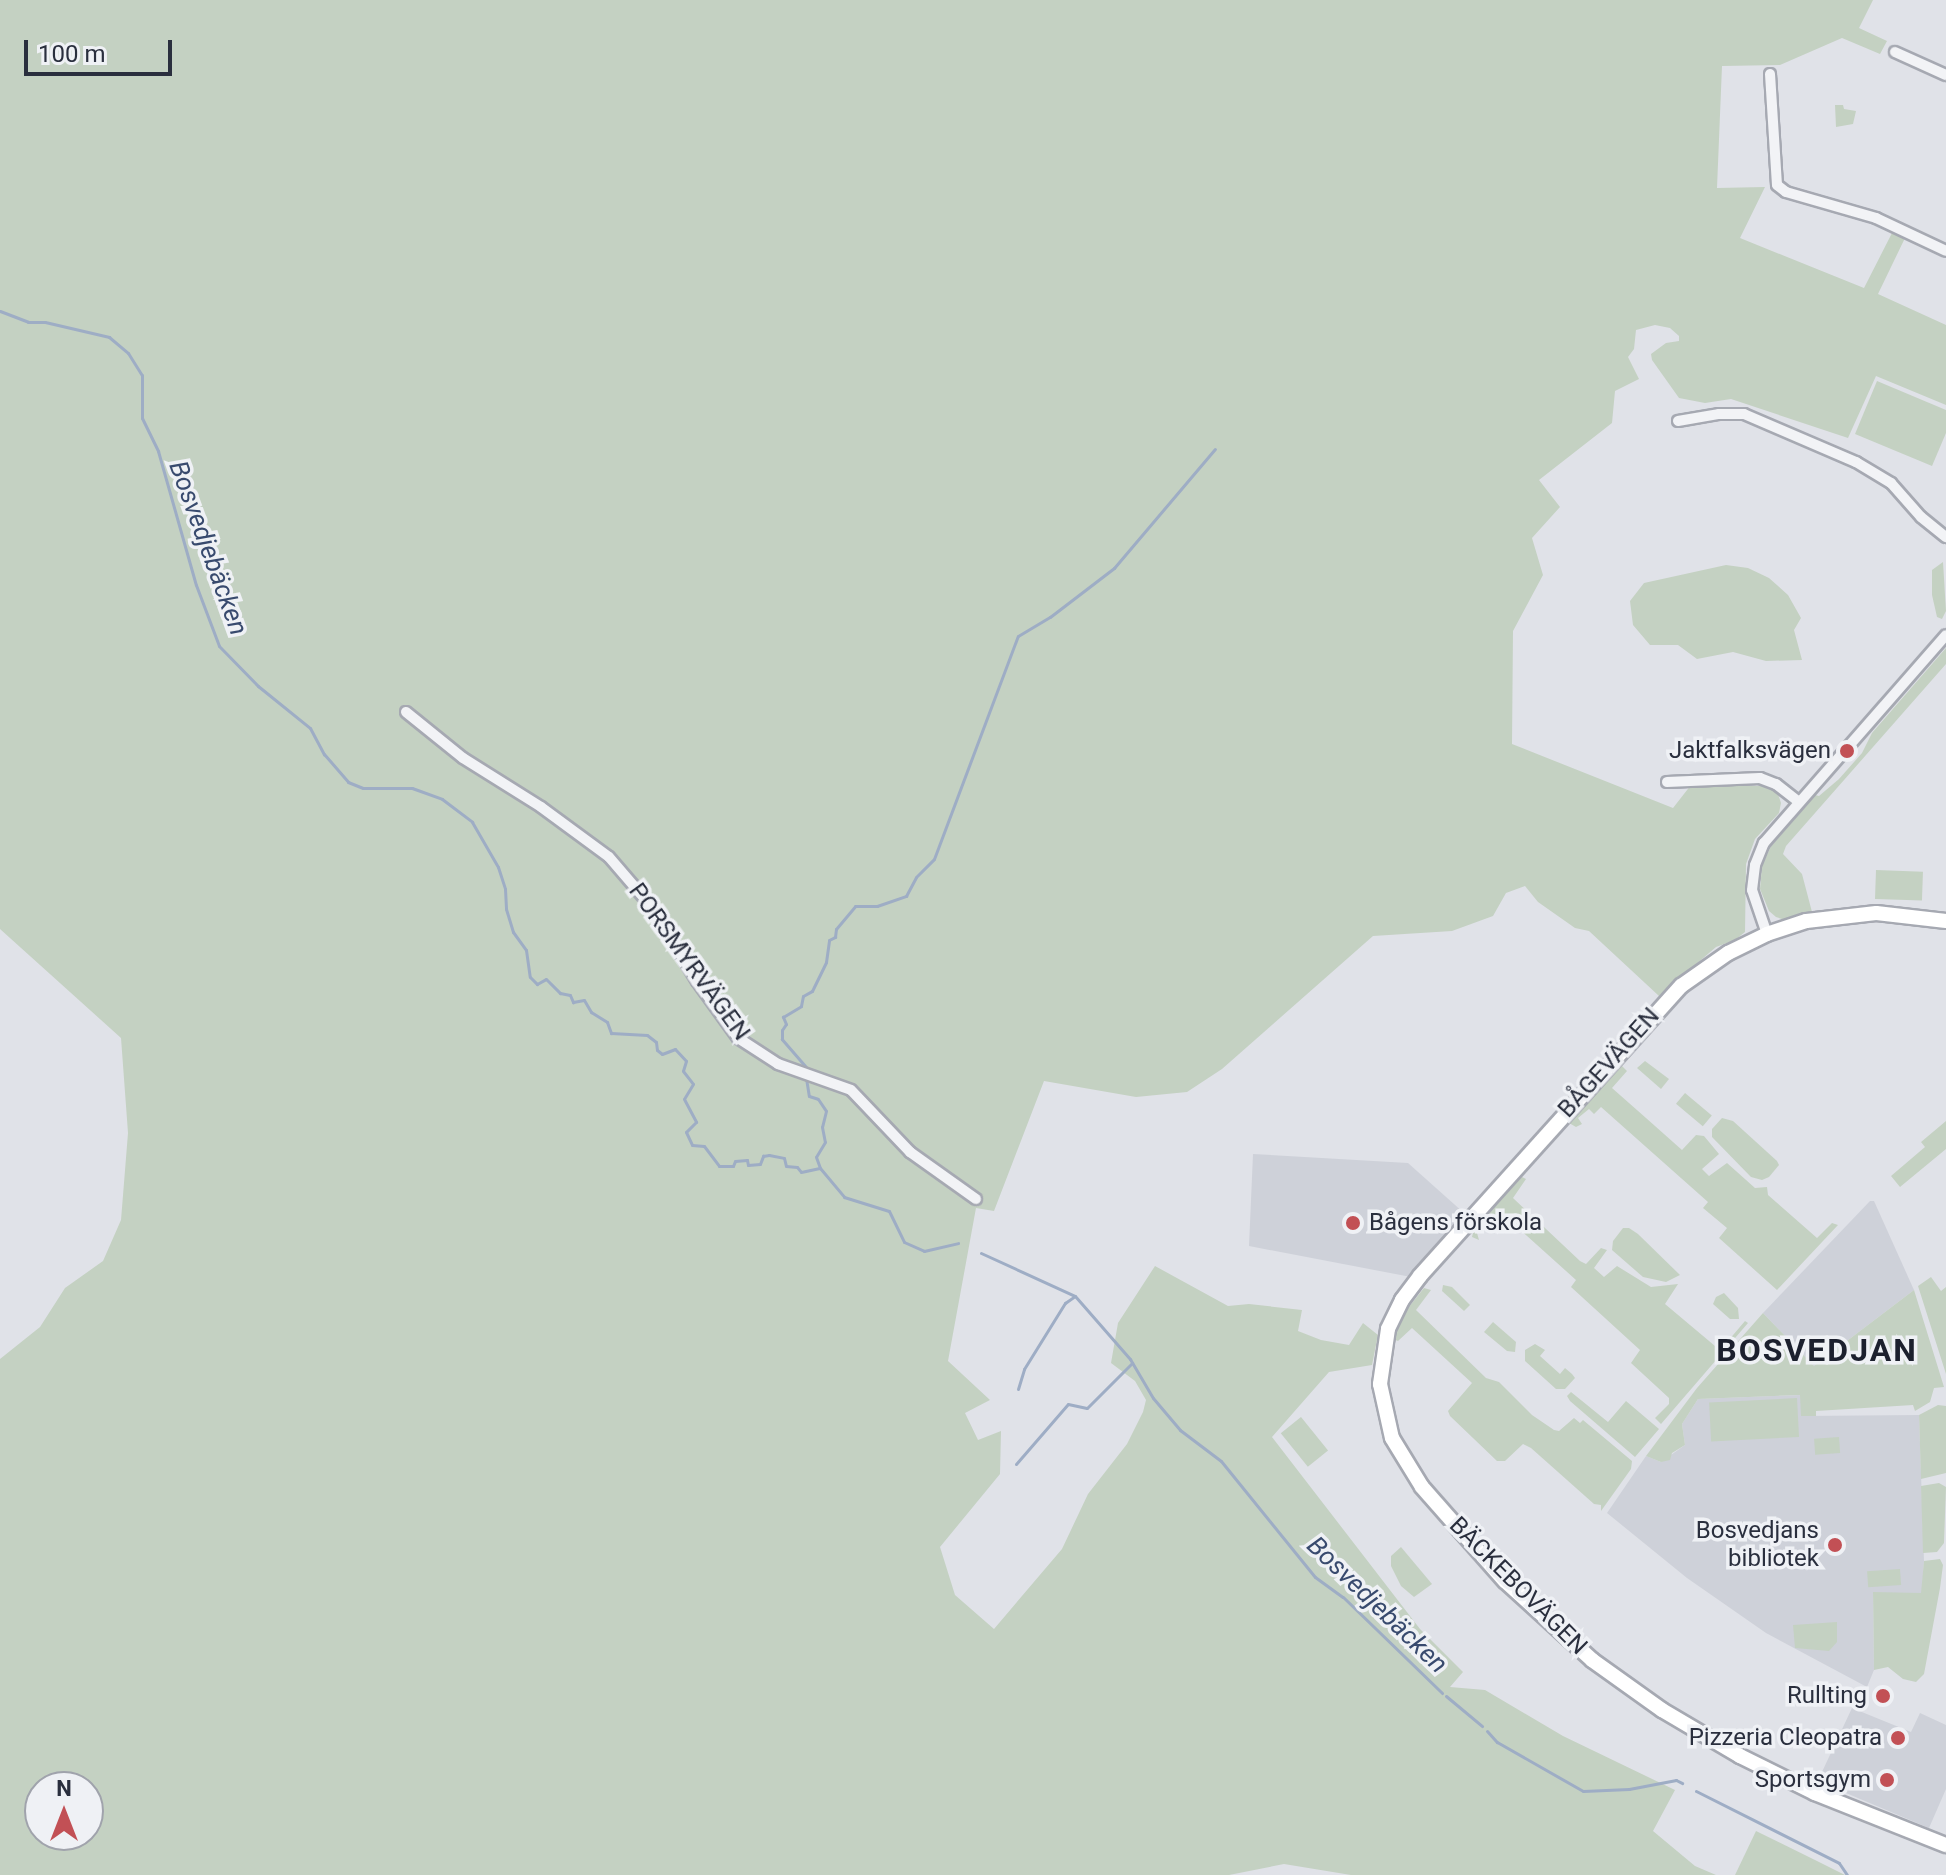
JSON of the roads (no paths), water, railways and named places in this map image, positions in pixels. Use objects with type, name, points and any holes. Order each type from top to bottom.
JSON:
[{"type":"street","points":[[1895,52],[1946,75]]},
{"type":"street","points":[[1770,74],[1777,185],[1786,192],[1876,218],[1946,251]]},
{"type":"street","points":[[1678,421],[1719,414],[1744,414],[1856,462],[1891,483],[1921,517],[1946,537]]},
{"type":"street","points":[[1767,934],[1752,890],[1755,865],[1764,843],[1946,635]]},
{"type":"street","name":"PORSMYRVÄGEN","points":[[406,712],[463,758],[541,807],[609,857],[651,906],[697,981],[738,1038],[778,1064],[851,1090],[910,1152],[976,1199]]},
{"type":"street","points":[[1667,782],[1760,778],[1776,784],[1799,802]]},
{"type":"street","name":"BÅGEVÄGEN","points":[[1380,1369],[1388,1329],[1402,1300],[1495,1191],[1681,986],[1728,953],[1767,934],[1806,921],[1847,915],[1906,914],[1946,921]]},
{"type":"street","name":"BÄCKEBOVÄGEN","points":[[1380,1369],[1384,1413],[1392,1438],[1422,1487],[1505,1581],[1592,1660],[1662,1710],[1740,1756],[1815,1793],[1946,1845]]},
{"type":"waterway","name":"Bosvedjebäcken","points":[[0,311],[28,322],[45,322],[109,337],[128,353],[142,375],[142,418],[158,451],[196,585],[219,646],[258,686],[310,728],[324,754],[348,782],[363,788],[412,788],[442,799],[472,822],[498,867],[505,889],[506,909],[513,932],[526,950],[530,977],[537,984],[546,979],[560,993],[570,995],[573,1002],[584,1000],[591,1012],[607,1022],[611,1033],[647,1035],[656,1042],[657,1050],[662,1054],[675,1049],[686,1061],[683,1071],[693,1084],[684,1099],[696,1122],[686,1132],[692,1145],[704,1146],[719,1166],[733,1166],[735,1161],[747,1160],[748,1165],[760,1164],[763,1156],[769,1155],[784,1158],[786,1166],[797,1167],[801,1172],[820,1168],[844,1197],[889,1211],[904,1242],[924,1251],[958,1243]]},
{"type":"waterway","points":[[806,1067],[782,1039],[786,1024],[783,1017],[801,1006],[803,996],[812,991],[826,962],[829,940],[835,937],[836,929],[855,906],[877,906],[906,896],[916,877],[934,859],[1018,636],[1050,617],[1114,568],[1215,449]]},
{"type":"waterway","points":[[806,1078],[809,1096],[818,1099],[826,1111],[822,1127],[825,1142],[816,1157],[820,1168]]},
{"type":"waterway","name":"Bosvedjebäcken","points":[[981,1253],[1075,1296],[1130,1359],[1153,1398],[1180,1430],[1221,1461],[1315,1577],[1343,1597],[1442,1693]]},
{"type":"waterway","points":[[1018,1389],[1024,1369],[1065,1303],[1075,1296]]},
{"type":"waterway","points":[[1016,1464],[1068,1404],[1087,1408],[1132,1363]]},
{"type":"waterway","name":"Bosvedjebäcken","points":[[1446,1696],[1482,1726]]},
{"type":"waterway","name":"Bosvedjebäcken","points":[[1487,1731],[1497,1742],[1583,1791],[1629,1789],[1676,1780],[1682,1783]]},
{"type":"waterway","name":"Bosvedjebäcken","points":[[1696,1791],[1839,1863],[1847,1875]]},
{"type":"place","name":"Jaktfalksvägen","points":[[1847,751]]},
{"type":"place","name":"Bågens förskola","points":[[1353,1223]]},
{"type":"place","name":"Bosvedjans bibliotek","points":[[1835,1545]]},
{"type":"place","name":"Rullting","points":[[1883,1696]]},
{"type":"place","name":"Pizzeria Cleopatra","points":[[1898,1738]]},
{"type":"place","name":"Sportsgym","points":[[1887,1780]]},
{"type":"district","name":"BOSVEDJAN","points":[[1817,1350]]}]
